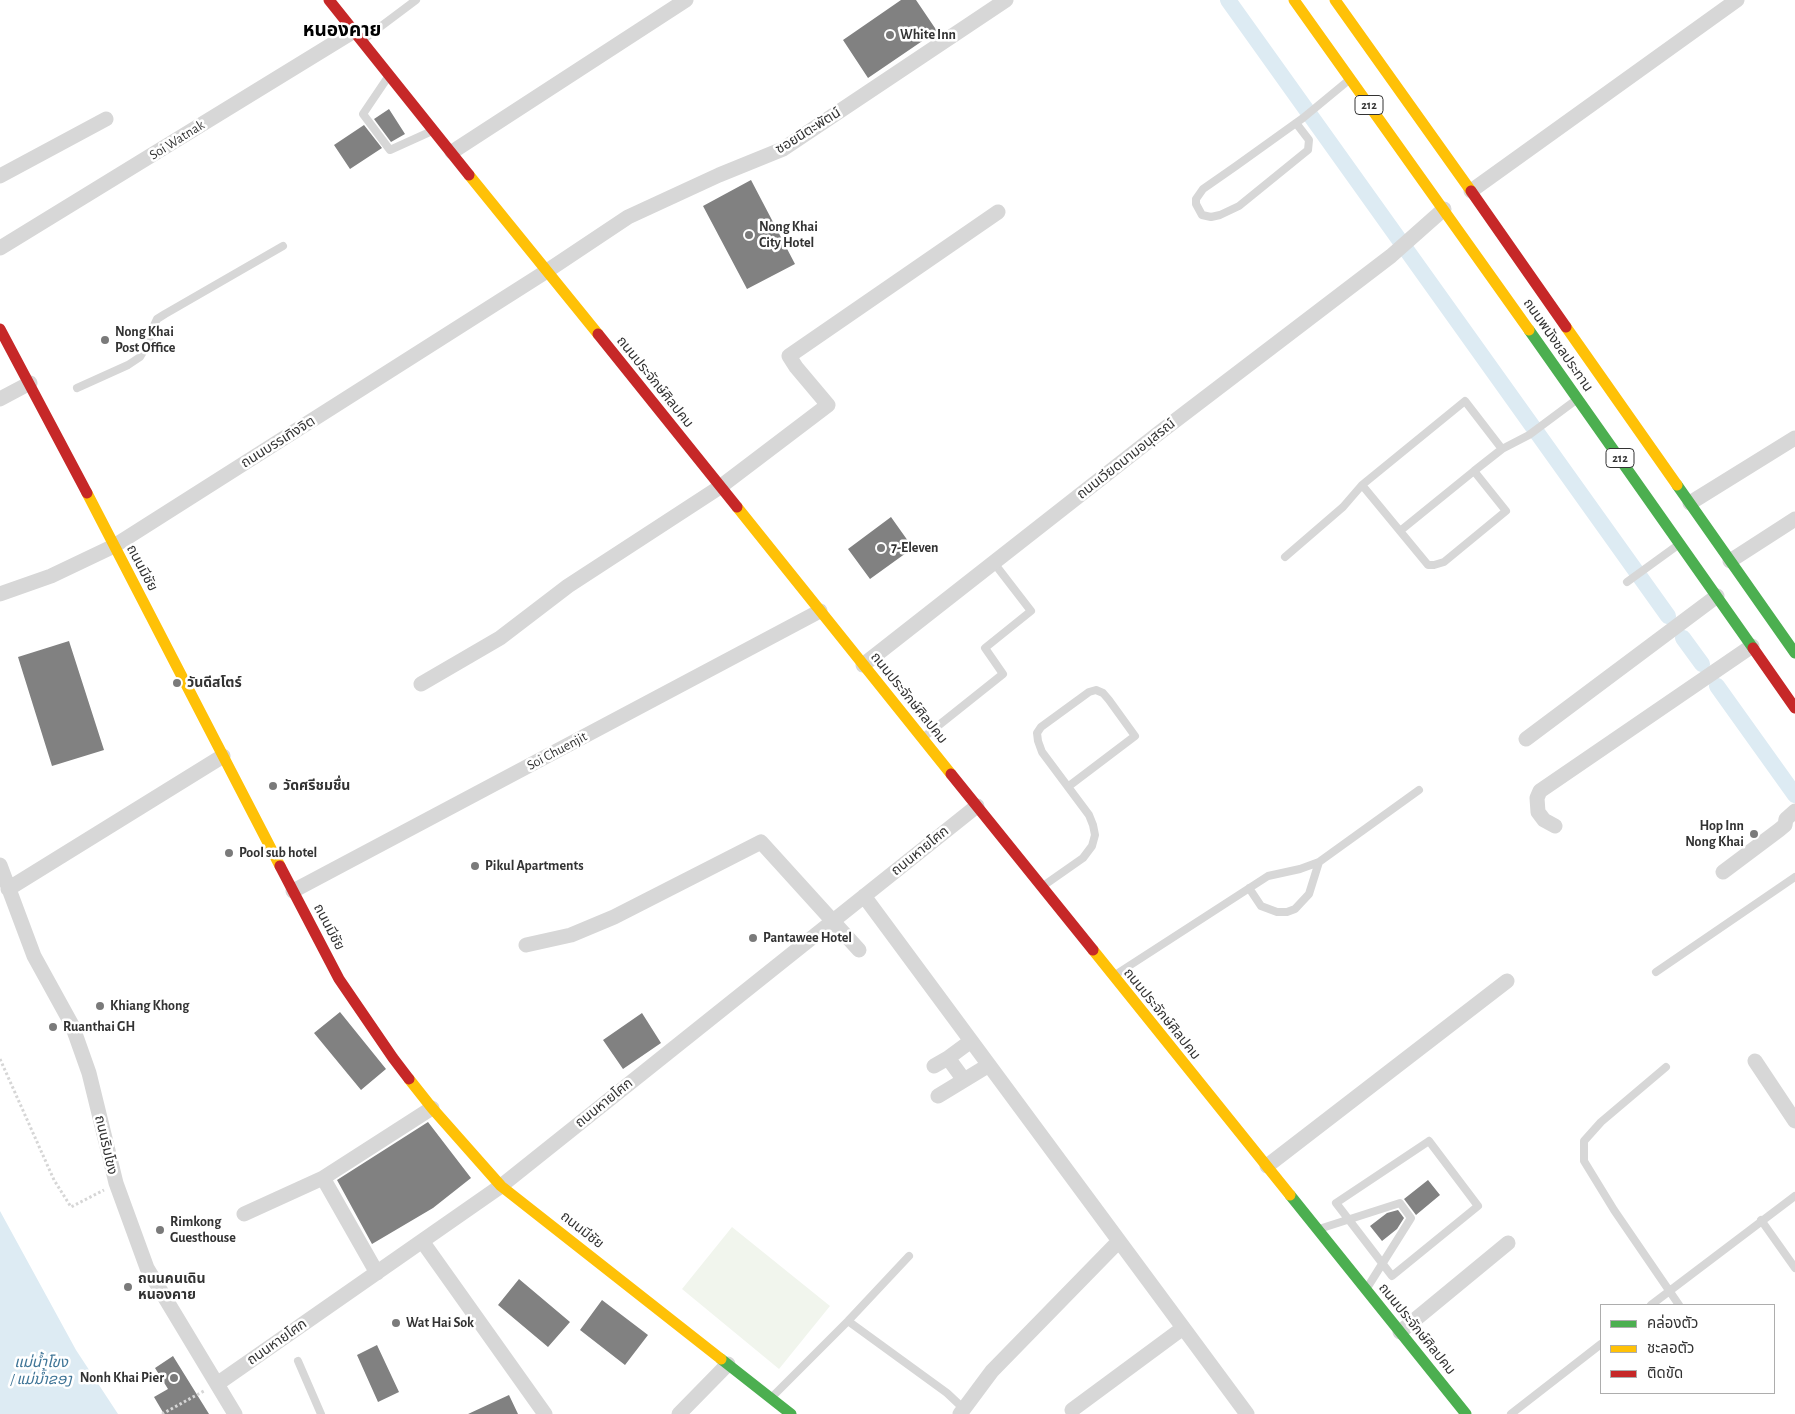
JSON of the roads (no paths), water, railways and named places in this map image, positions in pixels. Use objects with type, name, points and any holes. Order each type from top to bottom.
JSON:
[{"type":"street","name":"ถนนประจักษ์ศิลปคม","points":[[329,0],[1466,1414]]},
{"type":"street","points":[[452,152],[686,0]]},
{"type":"street","name":"ซอยนิตะพัตน์","points":[[547,271],[628,217],[719,175],[784,149],[1006,0]]},
{"type":"street","name":"ถนนพนังชลประทาน","points":[[1294,0],[1350,78],[1448,207],[1577,399],[1795,708]]},
{"type":"street","name":"ถนนพนังชลประทาน","points":[[1335,0],[1468,193],[1795,653]]},
{"type":"street","points":[[1468,193],[1737,0]]},
{"type":"street","name":"Soi Watnak","points":[[0,248],[358,36]]},
{"type":"street","points":[[0,176],[106,119]]},
{"type":"street","name":"ถนนเวียดนามอนุสรณ์","points":[[863,664],[1166,427],[1391,256],[1448,207]]},
{"type":"street","points":[[421,684],[500,638],[568,586],[720,487],[828,405],[789,356],[998,212]]},
{"type":"street","name":"ถนนบรรเทิงจิต","points":[[0,594],[50,576],[114,546],[547,271]]},
{"type":"street","name":"ถนนมีชัย","points":[[0,329],[339,979],[393,1058],[432,1108],[500,1186],[791,1414]]},
{"type":"street","points":[[0,399],[30,384]]},
{"type":"street","points":[[1690,503],[1795,438]]},
{"type":"street","points":[[1730,561],[1795,519]]},
{"type":"street","points":[[1526,739],[1717,596]]},
{"type":"street","name":"Soi Chuenjit","points":[[293,891],[820,611]]},
{"type":"street","points":[[1554,826],[1544,820],[1538,812],[1537,798],[1540,792],[1752,646]]},
{"type":"street","points":[[4,890],[223,756]]},
{"type":"street","name":"ถนนหายโศก","points":[[217,1384],[500,1186],[977,806]]},
{"type":"street","points":[[1723,872],[1779,830],[1793,812]]},
{"type":"street","points":[[526,945],[571,935],[614,917],[761,842],[859,950]]},
{"type":"street","name":"ถนนริมโขง","points":[[0,865],[4,890],[34,956],[72,1025],[90,1073],[116,1184],[146,1268],[235,1414]]},
{"type":"street","points":[[864,896],[1247,1414]]},
{"type":"street","points":[[1267,1166],[1507,981]]},
{"type":"street","points":[[934,1066],[971,1041]]},
{"type":"street","points":[[948,1058],[964,1080]]},
{"type":"street","points":[[1755,1061],[1795,1121]]},
{"type":"street","points":[[938,1096],[989,1065]]},
{"type":"street","points":[[244,1214],[323,1178],[432,1108]]},
{"type":"street","points":[[323,1178],[377,1273]]},
{"type":"street","points":[[422,1241],[545,1414]]},
{"type":"street","points":[[962,1411],[992,1371],[1119,1241]]},
{"type":"street","points":[[1400,1332],[1508,1242]]},
{"type":"street","points":[[1072,1410],[1183,1328]]},
{"type":"street","points":[[679,1414],[728,1364]]},
{"type":"lane","points":[[358,36],[416,0]]},
{"type":"lane","points":[[390,75],[363,114],[390,150],[434,130]]},
{"type":"lane","points":[[1296,123],[1309,140],[1308,150],[1239,206],[1220,215],[1211,217],[1202,215],[1196,204],[1196,199],[1203,189],[1303,118],[1350,78]]},
{"type":"lane","points":[[77,388],[128,365],[140,357],[148,344],[157,319],[164,314],[283,246]]},
{"type":"lane","points":[[1400,531],[1502,448],[1529,435],[1577,399]]},
{"type":"lane","points":[[1285,557],[1343,507],[1362,486],[1465,401],[1502,448]]},
{"type":"lane","points":[[1362,486],[1428,565],[1434,565],[1444,562],[1506,511],[1474,471]]},
{"type":"lane","points":[[1630,580],[1680,544]]},
{"type":"lane","points":[[923,739],[1003,674],[985,648],[1031,611],[994,562]]},
{"type":"lane","points":[[1042,887],[1084,858],[1092,846],[1095,835],[1094,825],[1089,815],[1042,752],[1037,733],[1041,726],[1089,692],[1096,690],[1103,693],[1109,700],[1134,736],[1069,786]]},
{"type":"lane","points":[[1112,976],[1268,876],[1300,869],[1318,862],[1418,790]]},
{"type":"lane","points":[[1249,888],[1261,906],[1277,912],[1295,909],[1309,894],[1318,862]]},
{"type":"lane","points":[[1656,972],[1795,877]]},
{"type":"lane","points":[[1666,1067],[1601,1122],[1584,1141],[1584,1161],[1614,1210],[1678,1304]]},
{"type":"lane","points":[[1429,1141],[1478,1206],[1392,1276],[1348,1219],[1336,1203],[1429,1141]]},
{"type":"lane","points":[[1652,1304],[1795,1196]]},
{"type":"lane","points":[[1318,1230],[1400,1203],[1411,1218],[1366,1290]]},
{"type":"lane","points":[[1761,1220],[1795,1268]]},
{"type":"lane","points":[[771,1398],[848,1321],[909,1256]]},
{"type":"lane","points":[[848,1321],[947,1393],[962,1411]]},
{"type":"lane","points":[[1511,1414],[1600,1345]]},
{"type":"lane","points":[[298,1361],[321,1414]]},
{"type":"water","name":"แม่น้ำโขง / ແມ່ນ້ຳຂອງ","points":[[0,1211],[76,1350],[118,1414],[0,1414]]},
{"type":"waterway","points":[[1228,0],[1668,616]]},
{"type":"waterway","points":[[1683,638],[1702,664]]},
{"type":"waterway","points":[[1717,686],[1795,795]]},
{"type":"place","name":"White Inn","points":[[890,35]]},
{"type":"place","name":"Nong Khai City Hotel","points":[[749,235]]},
{"type":"place","name":"Nong Khai Post Office","points":[[105,340]]},
{"type":"place","name":"7-Eleven","points":[[881,548]]},
{"type":"place","name":"วันดีสโตร์","points":[[177,683]]},
{"type":"place","name":"วัดศรีชมชื่น","points":[[273,786]]},
{"type":"place","name":"Hop Inn Nong Khai","points":[[1754,834]]},
{"type":"place","name":"Pool sub hotel","points":[[229,853]]},
{"type":"place","name":"Pikul Apartments","points":[[475,866]]},
{"type":"place","name":"Pantawee Hotel","points":[[753,938]]},
{"type":"place","name":"Khiang Khong","points":[[100,1006]]},
{"type":"place","name":"Ruanthai GH","points":[[53,1027]]},
{"type":"place","name":"Rimkong Guesthouse","points":[[160,1230]]},
{"type":"place","name":"ถนนคนเดิน หนองคาย","points":[[128,1287]]},
{"type":"place","name":"Wat Hai Sok","points":[[396,1323]]},
{"type":"place","name":"Nonh Khai Pier","points":[[174,1378]]},
{"type":"district","name":"หนองคาย","points":[[342,30]]}]
